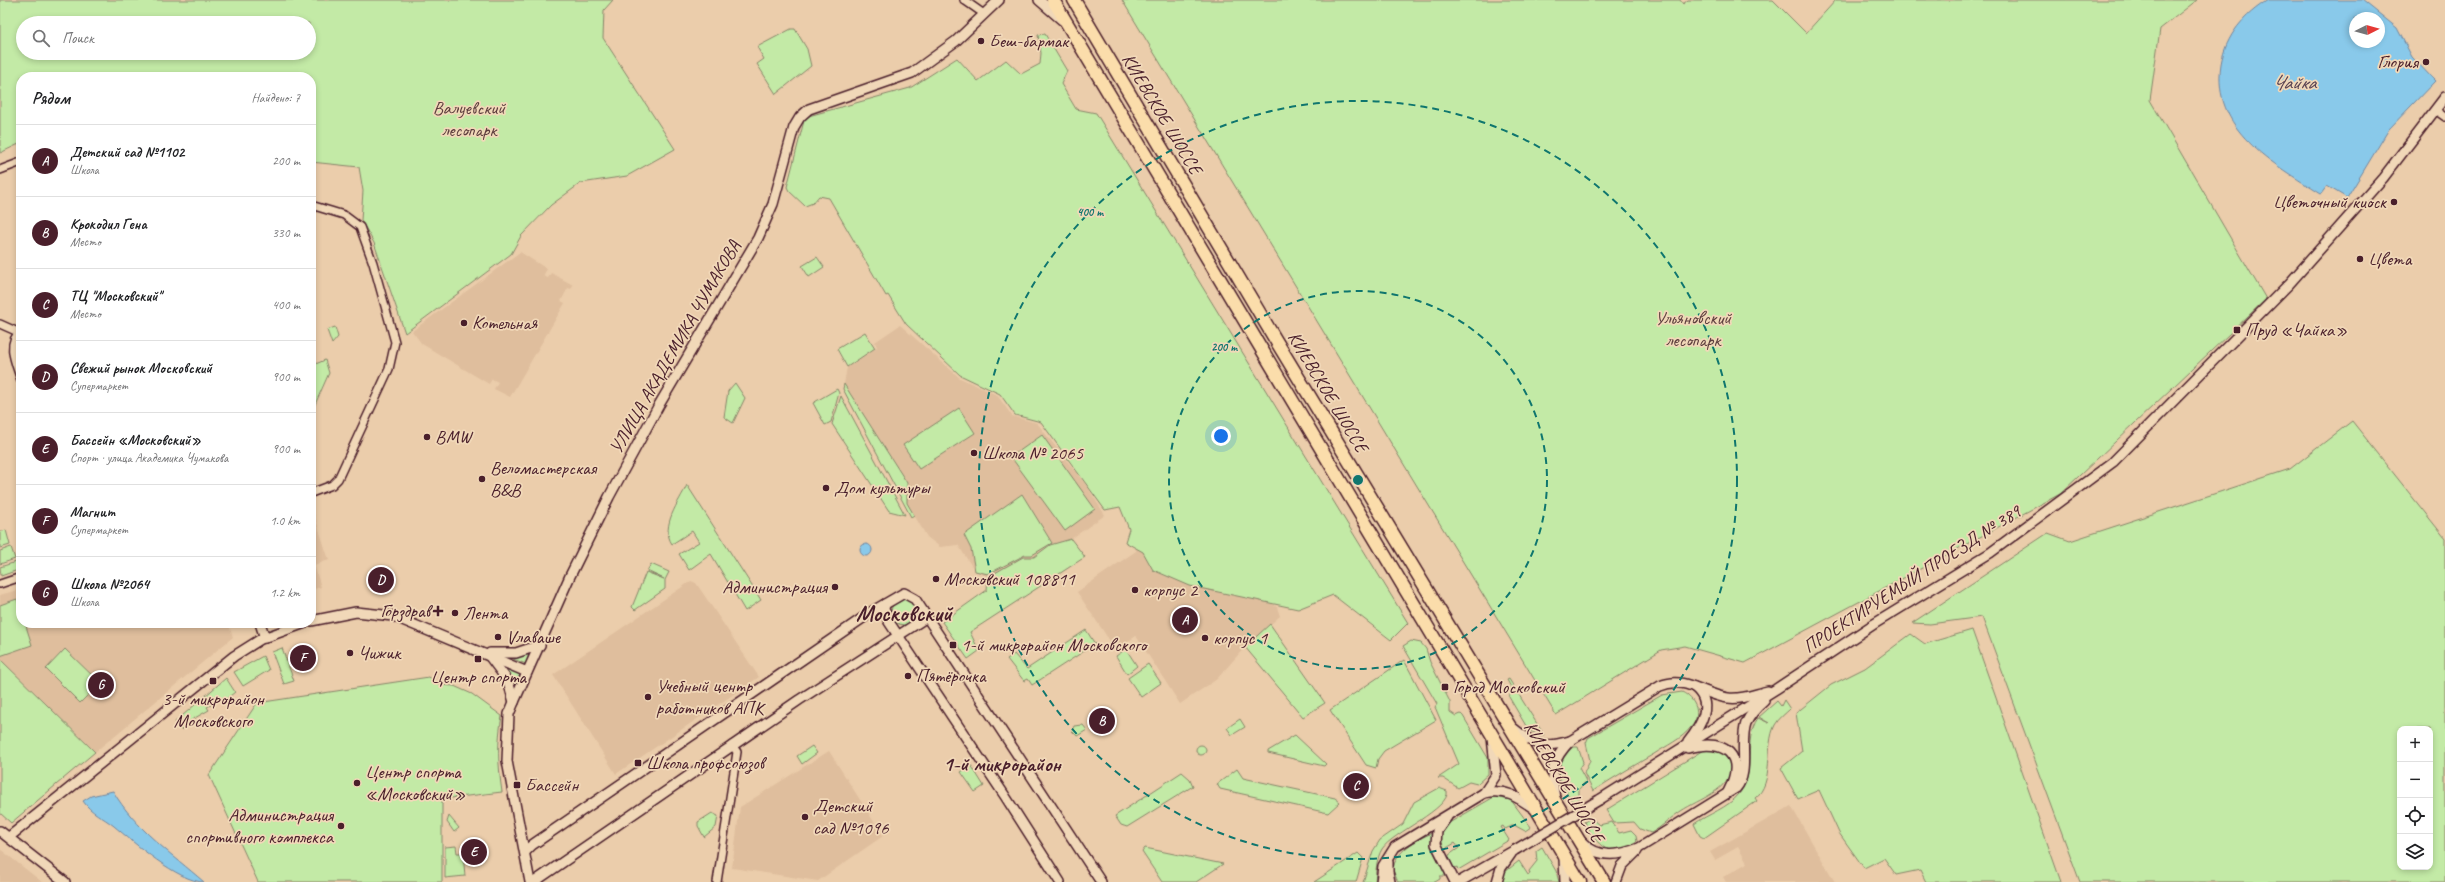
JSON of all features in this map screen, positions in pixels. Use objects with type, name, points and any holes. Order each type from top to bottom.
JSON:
[{"type":"highway","name":"КИЕВСКОЕ ШОССЕ","points":[[1052,0],[1580,882]]},
{"type":"highway","name":"КИЕВСКОЕ ШОССЕ","points":[[1074,0],[1271,333],[1604,882]]},
{"type":"street","points":[[964,0],[984,14]]},
{"type":"street","name":"УЛИЦА АКАДЕМИКА ЧУМАКОВА","points":[[530,882],[507,761],[509,714],[570,576],[609,497],[659,405],[758,238],[773,204],[794,127],[800,117],[809,109],[912,73],[956,41],[999,0]]},
{"type":"street","points":[[1039,0],[1068,25]]},
{"type":"street","name":"ПРОЕКТИРУЕМЫЙ ПРОЕЗД № 389","points":[[1776,689],[1874,624],[1990,553],[2113,462],[2289,284],[2383,178],[2445,97]]},
{"type":"street","points":[[2435,110],[2445,117]]},
{"type":"street","points":[[0,170],[16,164]]},
{"type":"street","points":[[316,207],[344,215],[360,227],[373,263],[395,342],[389,369],[338,479],[332,485],[316,490]]},
{"type":"street","points":[[0,324],[16,330]]},
{"type":"street","points":[[16,338],[13,343],[12,351],[16,364]]},
{"type":"street","points":[[0,584],[16,579]]},
{"type":"street","points":[[525,852],[532,845],[885,604],[897,596],[910,594],[927,617],[1101,882]]},
{"type":"street","points":[[885,604],[886,615],[899,636],[1006,796],[1060,882]]},
{"type":"street","points":[[316,620],[339,614],[379,613],[393,616],[527,672]]},
{"type":"street","points":[[534,882],[732,745],[927,617]]},
{"type":"street","points":[[262,628],[265,638]]},
{"type":"street","points":[[9,838],[234,656],[265,638],[279,628]]},
{"type":"street","points":[[487,654],[516,653],[540,645]]},
{"type":"street","points":[[487,654],[505,676],[514,702]]},
{"type":"street","points":[[1556,803],[1553,766],[1557,756],[1570,741],[1660,686],[1672,682],[1685,683],[1729,698],[1740,698],[1776,689]]},
{"type":"street","points":[[1681,750],[1697,731],[1704,716],[1704,701],[1700,694],[1685,683]]},
{"type":"street","points":[[1459,881],[1600,800],[1776,689]]},
{"type":"street","points":[[1576,836],[1588,848],[1609,856],[1622,854],[1639,848],[1736,788],[1741,778],[1742,744],[1747,721],[1776,689]]},
{"type":"street","points":[[1508,724],[1529,740],[1537,744],[1549,746],[1570,741]]},
{"type":"street","points":[[1484,793],[1496,775],[1491,732]]},
{"type":"street","points":[[1681,750],[1711,744],[1720,747],[1731,755],[1736,770],[1727,794]]},
{"type":"street","points":[[718,882],[737,752],[732,745]]},
{"type":"street","points":[[1381,882],[1383,866],[1389,854],[1405,840],[1484,793],[1498,791],[1508,793],[1539,812]]},
{"type":"street","points":[[1449,814],[1437,831],[1436,840],[1438,851],[1459,881]]},
{"type":"street","points":[[0,831],[65,882]]},
{"type":"street","points":[[1558,845],[1564,862],[1565,882]]},
{"type":"street","points":[[1616,882],[1622,866],[1639,848]]},
{"type":"street","points":[[1497,882],[1501,868],[1515,850]]},
{"type":"street","points":[[1389,854],[1388,870],[1390,882]]},
{"type":"street","points":[[1459,881],[1473,882]]},
{"type":"shaded area","points":[[520,252],[547,269],[543,276],[548,278],[551,273],[573,285],[571,289],[568,288],[561,301],[565,303],[510,397],[494,389],[498,382],[492,379],[489,384],[422,344],[412,331]]},
{"type":"shaded area","name":"Школа № 2065","points":[[900,325],[960,378],[997,395],[1012,416],[1037,423],[1086,485],[1105,515],[1071,539],[1048,546],[1034,557],[1023,557],[988,577],[975,571],[958,545],[940,547],[927,537],[907,503],[907,483],[844,384],[847,367],[877,347],[875,342]]},
{"type":"shaded area","points":[[316,520],[329,560],[316,564]]},
{"type":"shaded area","points":[[1136,545],[1223,569],[1277,607],[1280,616],[1245,647],[1217,679],[1180,704],[1136,636],[1116,650],[1077,592],[1136,551]]},
{"type":"shaded area","points":[[316,571],[321,587],[316,588]]},
{"type":"shaded area","name":"Учебный центр работников АПК","points":[[691,581],[696,583],[759,677],[616,774],[553,675]]},
{"type":"shaded area","points":[[16,590],[16,628],[230,628],[233,637],[95,752],[0,659],[0,595]]},
{"type":"shaded area","name":"Детский сад №1096","points":[[829,751],[883,836],[818,881],[732,868],[740,807]]},
{"type":"shaded area","points":[[1791,806],[1835,882],[1726,882],[1723,877],[1747,863],[1738,847],[1715,860],[1710,852]]},
{"type":"shaded area","points":[[0,849],[23,867],[42,882],[0,882]]},
{"type":"green space","name":"Валуевский лесопарк","points":[[0,0],[613,0],[604,10],[603,38],[675,149],[627,176],[581,183],[551,205],[521,236],[511,254],[405,333],[374,243],[361,220],[363,191],[359,167],[316,163],[316,72],[16,72],[16,145],[0,153]]},
{"type":"green space","name":"Ульяновский лесопарк","points":[[1122,0],[1680,0],[1683,4],[1688,0],[1773,0],[1806,33],[1836,0],[2197,0],[2160,29],[2150,100],[2266,299],[2060,494],[1745,663],[1685,646],[1661,650],[1556,715]]},
{"type":"green space","points":[[791,29],[795,29],[807,49],[811,66],[776,94],[757,64],[764,59],[757,47]]},
{"type":"green space","points":[[1045,34],[1067,71],[1061,84],[1076,109],[1096,113],[1408,623],[1391,640],[1333,595],[1298,609],[1190,586],[1153,570],[1143,552],[1125,542],[1129,529],[1120,507],[1105,510],[1041,422],[1015,415],[1000,394],[960,375],[906,324],[888,295],[886,296],[829,198],[819,196],[813,203],[805,206],[789,191],[787,187],[805,117],[910,88],[957,58],[978,81],[1006,60],[1021,74],[1040,64],[1041,53],[1038,35]]},
{"type":"green space","points":[[817,257],[824,267],[809,277],[802,266]]},
{"type":"green space","points":[[335,327],[338,337],[332,344],[327,330]]},
{"type":"green space","points":[[865,332],[875,348],[847,367],[837,349]]},
{"type":"green space","points":[[325,360],[329,373],[316,402],[316,364]]},
{"type":"green space","points":[[735,383],[745,398],[733,423],[724,417],[728,391]]},
{"type":"green space","points":[[844,384],[907,483],[907,503],[914,515],[911,517],[843,389]]},
{"type":"green space","points":[[837,389],[839,393],[831,422],[825,425],[813,403]]},
{"type":"green space","points":[[841,396],[905,515],[889,511],[832,424]]},
{"type":"green space","points":[[959,408],[975,433],[919,469],[903,445]]},
{"type":"green space","points":[[2352,421],[2445,538],[2445,882],[2080,882],[1982,617],[1930,624],[1912,623],[2048,533],[2070,541],[2290,469]]},
{"type":"green space","points":[[1042,435],[1095,509],[1065,531],[1011,457]]},
{"type":"green space","points":[[687,485],[761,600],[745,611],[711,554],[689,570],[679,554],[699,542],[692,531],[672,544],[668,530],[669,522]]},
{"type":"green space","points":[[1022,494],[1052,543],[1032,555],[1025,555],[988,574],[975,571],[971,549],[964,535]]},
{"type":"green space","points":[[6,530],[10,545],[0,548],[0,532]]},
{"type":"green space","points":[[1071,539],[1085,557],[970,632],[979,651],[968,659],[942,622],[987,590],[988,577],[1023,557],[1034,557],[1050,545]]},
{"type":"green space","points":[[11,547],[15,559],[0,564],[0,551]]},
{"type":"green space","points":[[16,562],[16,571],[1,576],[0,567]]},
{"type":"green space","points":[[651,564],[669,572],[665,580],[665,589],[635,610],[632,607],[646,572],[664,579],[647,571]]},
{"type":"green space","points":[[16,599],[16,628],[27,628],[32,645],[0,656],[0,605]]},
{"type":"green space","points":[[904,599],[913,603],[917,612],[913,621],[904,625],[895,621],[891,612],[895,603]]},
{"type":"green space","points":[[1270,624],[1325,703],[1303,717],[1245,647]]},
{"type":"green space","points":[[1086,630],[1095,644],[1032,685],[1028,679],[1024,681],[1007,659],[1014,654],[1027,669]]},
{"type":"green space","points":[[1972,630],[2061,882],[1926,882],[1920,870],[1896,875],[1884,858],[1864,868],[1839,833],[1819,790],[1798,799],[1781,768],[1802,751],[1796,713],[1831,685],[1865,668],[1911,634],[1925,644]]},
{"type":"green space","points":[[1411,641],[1421,643],[1426,649],[1430,662],[1450,702],[1450,712],[1456,716],[1461,714],[1463,716],[1488,758],[1488,774],[1477,784],[1469,782],[1458,788],[1443,778],[1438,778],[1459,764],[1435,707],[1437,704],[1403,646]]},
{"type":"green space","points":[[282,648],[294,681],[284,684],[272,652]]},
{"type":"green space","points":[[65,649],[100,683],[80,703],[46,669]]},
{"type":"green space","points":[[1126,649],[1137,666],[1127,674],[1116,656]]},
{"type":"green space","points":[[530,653],[526,664],[508,657]]},
{"type":"green space","points":[[263,656],[269,670],[243,686],[234,672]]},
{"type":"green space","points":[[0,659],[95,752],[11,823],[0,813]]},
{"type":"green space","points":[[1404,660],[1436,720],[1384,751],[1378,759],[1376,768],[1366,765],[1330,710]]},
{"type":"green space","points":[[1148,664],[1161,683],[1141,697],[1128,678]]},
{"type":"green space","points":[[506,668],[521,675],[515,689]]},
{"type":"green space","name":"Центр спорта «Московский»","points":[[429,677],[441,685],[454,686],[472,694],[502,716],[499,735],[499,754],[502,792],[442,799],[442,882],[258,882],[209,775],[257,703]]},
{"type":"green space","points":[[226,678],[235,692],[225,700],[223,698],[207,707],[209,710],[193,719],[181,730],[175,722]]},
{"type":"green space","points":[[1509,679],[1544,735],[1529,731],[1509,697],[1512,689],[1507,680]]},
{"type":"green space","points":[[1682,692],[1694,703],[1697,712],[1694,722],[1687,731],[1674,742],[1593,791],[1584,773],[1590,761],[1586,743],[1588,738],[1662,695]]},
{"type":"green space","points":[[1784,700],[1790,709],[1775,725],[1770,743],[1765,783],[1755,798],[1757,801],[1704,838],[1700,836],[1694,824],[1724,807],[1739,794],[1744,785],[1749,766],[1751,736],[1753,727],[1758,718],[1769,723],[1759,717],[1777,701],[1781,706]]},
{"type":"green space","points":[[1240,719],[1245,727],[1232,735],[1227,728]]},
{"type":"green space","points":[[1083,725],[1087,730],[1077,736],[1072,731],[1074,726]]},
{"type":"green space","points":[[1295,735],[1326,764],[1324,766],[1268,753],[1268,751]]},
{"type":"green space","points":[[1201,745],[1206,750],[1201,755],[1196,750]]},
{"type":"green space","points":[[812,746],[817,753],[802,764],[797,756]]},
{"type":"green space","points":[[1573,747],[1578,747],[1583,762],[1579,768],[1586,781],[1579,789],[1579,799],[1573,803],[1560,780],[1558,767],[1560,760]]},
{"type":"green space","points":[[1705,749],[1722,753],[1730,761],[1730,774],[1720,788],[1681,811],[1651,833],[1640,829],[1634,822],[1614,823],[1606,810]]},
{"type":"green space","points":[[971,765],[984,786],[975,792],[961,772]]},
{"type":"green space","points":[[1237,769],[1243,778],[1335,798],[1340,802],[1328,813],[1220,789],[1217,784]]},
{"type":"green space","points":[[1182,772],[1190,779],[1193,786],[1127,827],[1121,825],[1115,816]]},
{"type":"green space","points":[[1439,788],[1447,791],[1446,798],[1431,813],[1397,836],[1382,849],[1377,865],[1375,882],[1363,882],[1373,851],[1380,840],[1403,824],[1414,802]]},
{"type":"green space","points":[[1494,797],[1511,800],[1531,827],[1525,831],[1514,825],[1505,829],[1503,826],[1501,827],[1509,840],[1458,870],[1457,867],[1453,869],[1449,861],[1449,855],[1459,848],[1455,843],[1443,850],[1441,835],[1449,823]]},
{"type":"green space","points":[[712,813],[718,816],[716,827],[704,837],[698,826],[698,822]]},
{"type":"green space","points":[[449,816],[459,828],[454,832],[447,822]]},
{"type":"green space","points":[[1591,818],[1599,825],[1612,822],[1619,833],[1631,830],[1636,835],[1637,841],[1628,847],[1619,850],[1612,851],[1606,848],[1594,838],[1584,822]]},
{"type":"green space","points":[[1432,833],[1431,847],[1446,876],[1440,876],[1440,879],[1435,882],[1398,882],[1393,870],[1398,857],[1407,847]]},
{"type":"green space","points":[[456,846],[457,853],[463,853],[465,876],[445,878],[445,847]]},
{"type":"green space","points":[[1542,847],[1556,871],[1559,882],[1502,882],[1505,872],[1519,861],[1528,875],[1530,874],[1529,871],[1537,861],[1536,851]]},
{"type":"green space","points":[[1145,848],[1223,864],[1196,882],[1162,882],[1142,852]]},
{"type":"green space","points":[[1358,853],[1363,858],[1356,882],[1314,882]]},
{"type":"water","name":"Чайка","points":[[2268,0],[2362,0],[2377,12],[2349,12],[2349,48],[2385,48],[2385,18],[2397,28],[2412,57],[2435,81],[2389,129],[2347,198],[2327,186],[2321,194],[2283,170],[2265,157],[2235,126],[2226,108],[2220,87],[2221,64],[2223,54],[2232,35],[2237,27],[2251,12]]},
{"type":"water","points":[[864,544],[868,544],[872,550],[868,556],[864,556],[860,552],[860,548]]},
{"type":"water","points":[[113,791],[122,805],[143,829],[204,882],[182,876],[157,860],[114,826],[93,812],[83,801],[91,796]]},
{"type":"place","name":"Беш-бармак","points":[[981,41]]},
{"type":"place","name":"Глория","points":[[2426,62]]},
{"type":"place","name":"Цветочный киоск","points":[[2394,202]]},
{"type":"place","name":"Цвета","points":[[2360,259]]},
{"type":"place","name":"Котельная","points":[[464,323]]},
{"type":"place","name":"Пруд «Чайка»","points":[[2237,330]]},
{"type":"place","name":"BMW","points":[[427,437]]},
{"type":"place","name":"Школа № 2065","points":[[974,453]]},
{"type":"place","name":"Веломастерская B&B","points":[[482,479]]},
{"type":"place","name":"Дом культуры","points":[[826,488]]},
{"type":"place","name":"Московский 108811","points":[[936,579]]},
{"type":"place","name":"Свежий рынок Московский","points":[[381,580]]},
{"type":"place","name":"Администрация","points":[[835,587]]},
{"type":"place","name":"корпус 2","points":[[1135,590]]},
{"type":"place","name":"Горздрав","points":[[438,611]]},
{"type":"place","name":"Лента","points":[[455,613]]},
{"type":"place","name":"Детский сад №1102","points":[[1185,620]]},
{"type":"place","name":"Vлаваше","points":[[498,637]]},
{"type":"place","name":"корпус 1","points":[[1205,638]]},
{"type":"place","name":"1-й микрорайон Московского","points":[[953,645]]},
{"type":"place","name":"Чижик","points":[[350,653]]},
{"type":"place","name":"Магнит","points":[[303,658]]},
{"type":"place","name":"Центр спорта","points":[[478,659]]},
{"type":"place","name":"Пятёрочка","points":[[908,676]]},
{"type":"place","name":"3-й микрорайон Московского","points":[[213,681]]},
{"type":"place","name":"Школа №2064","points":[[101,685]]},
{"type":"place","name":"Город Московский","points":[[1445,687]]},
{"type":"place","name":"Учебный центр работников АПК","points":[[648,697]]},
{"type":"place","name":"Крокодил Гена","points":[[1102,721]]},
{"type":"place","name":"Школа профсоюзов","points":[[638,763]]},
{"type":"place","name":"Центр спорта «Московский»","points":[[357,783]]},
{"type":"place","name":"Бассейн","points":[[517,785]]},
{"type":"place","name":"ТЦ \"Московский\"","points":[[1356,786]]},
{"type":"place","name":"Детский сад №1096","points":[[805,817]]},
{"type":"place","name":"Администрация спортивного комплекса","points":[[341,826]]},
{"type":"place","name":"Бассейн «Московский»","points":[[474,852]]},
{"type":"district","name":"Московский","points":[[904,613]]},
{"type":"district","name":"1-й микрорайон","points":[[1002,764]]}]
